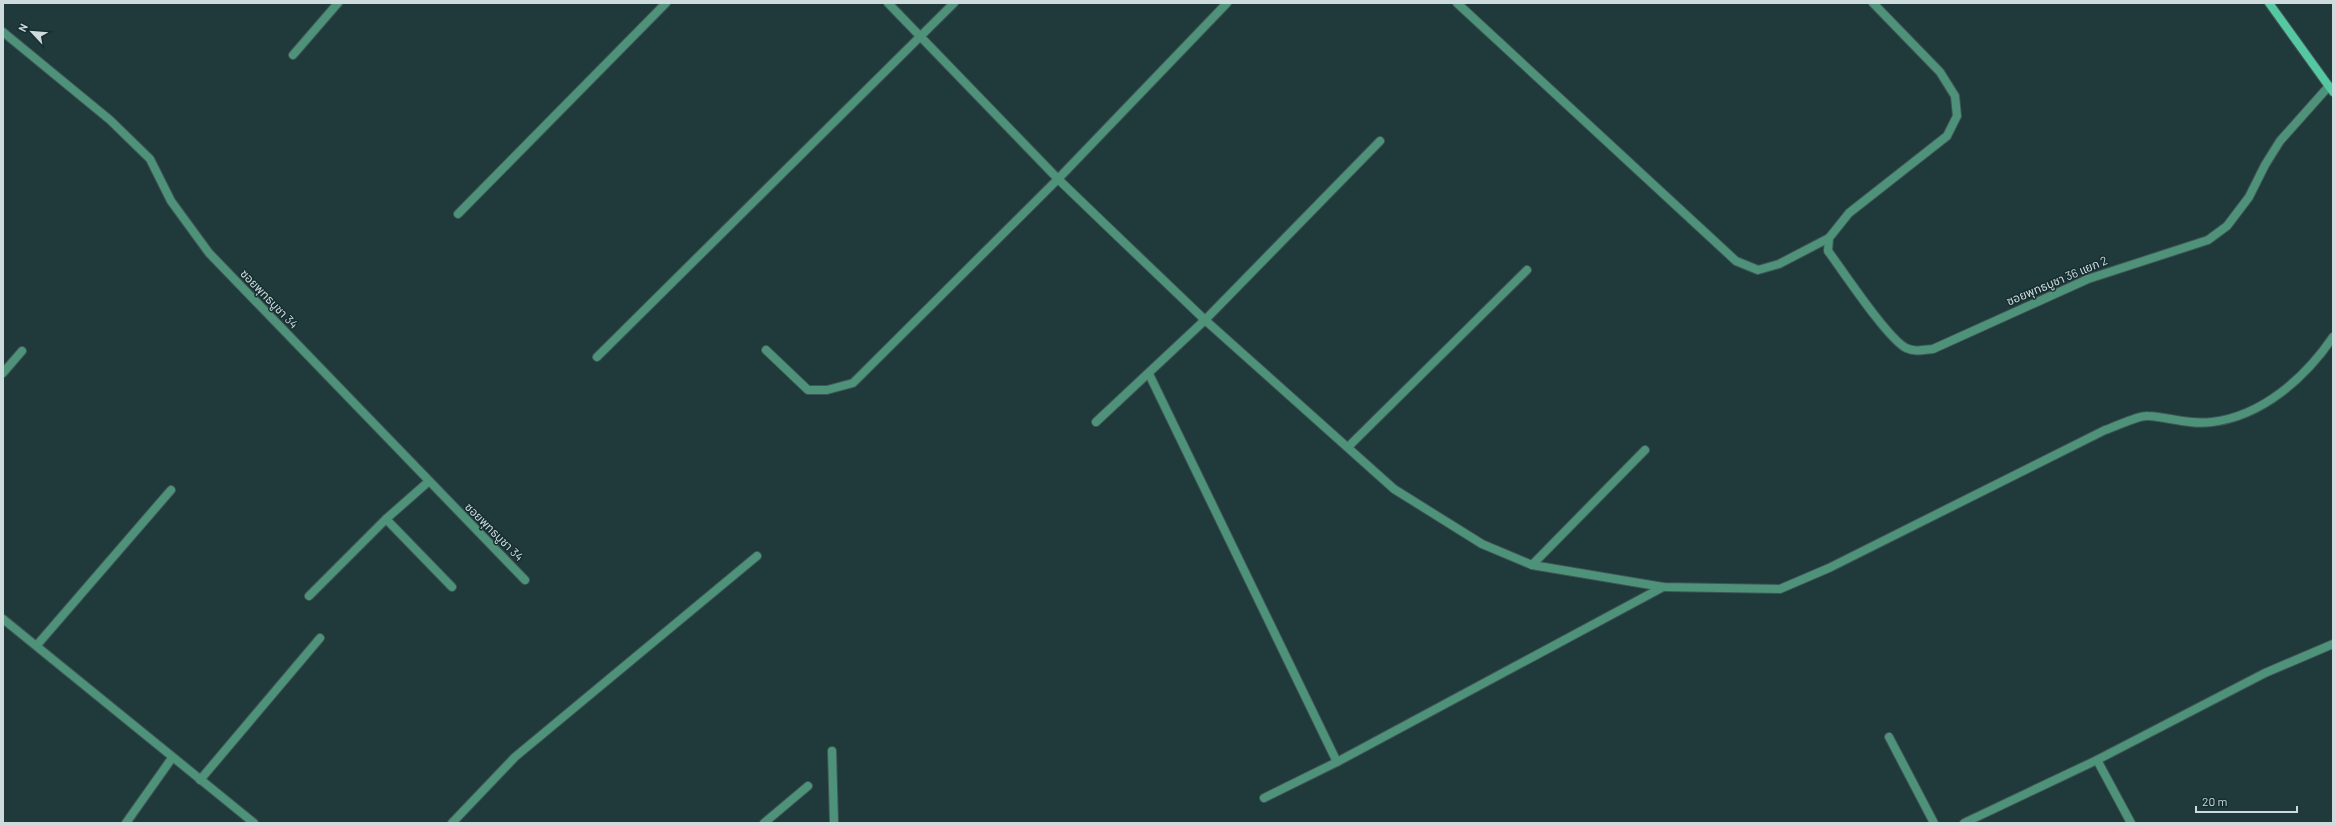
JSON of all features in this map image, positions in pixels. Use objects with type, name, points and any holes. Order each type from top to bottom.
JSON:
[{"type":"street","points":[[294,55],[338,3]]},
{"type":"street","points":[[458,214],[666,3]]},
{"type":"street","points":[[888,3],[1058,179],[1205,320],[1394,489],[1482,544],[1532,565],[1663,588],[1780,589],[1829,568],[2105,430],[2146,415],[2180,422],[2211,422],[2250,413],[2283,391],[2317,360],[2333,337]]},
{"type":"street","points":[[597,356],[921,38],[954,3]]},
{"type":"street","points":[[766,350],[808,390],[827,390],[853,383],[1058,179],[1227,3]]},
{"type":"street","points":[[1457,3],[1736,261],[1758,270],[1779,264],[1829,238],[1835,228],[1849,213],[1947,136],[1957,116],[1956,96],[1940,72],[1873,3]]},
{"type":"street","points":[[2269,3],[2331,89]]},
{"type":"street","name":"ซอยพุทธบูชา 34","points":[[3,32],[110,120],[150,159],[171,201],[208,254],[428,482],[525,580]]},
{"type":"street","name":"ซอยพุทธบูชา 36 แยก 2","points":[[1829,238],[1828,251],[1890,334],[1905,347],[1918,351],[1933,349],[2088,279],[2208,240],[2227,226],[2249,197],[2265,165],[2280,141],[2331,89]]},
{"type":"street","points":[[1096,422],[1205,320],[1380,141]]},
{"type":"street","points":[[1348,447],[1527,270]]},
{"type":"street","points":[[3,374],[22,351]]},
{"type":"street","points":[[1149,374],[1337,762]]},
{"type":"street","points":[[1532,565],[1645,450]]},
{"type":"street","points":[[309,596],[386,519],[428,482]]},
{"type":"street","points":[[37,645],[171,490]]},
{"type":"street","points":[[386,519],[452,587]]},
{"type":"street","points":[[452,823],[515,757],[757,556]]},
{"type":"street","points":[[1264,798],[1337,762],[1663,588]]},
{"type":"street","points":[[3,619],[37,645],[172,758],[254,823]]},
{"type":"street","points":[[200,780],[320,638]]},
{"type":"street","points":[[1964,823],[2097,760],[2265,673],[2333,644]]},
{"type":"street","points":[[1889,737],[1934,823]]},
{"type":"street","points":[[832,751],[834,823]]},
{"type":"street","points":[[126,823],[172,758]]},
{"type":"street","points":[[2097,760],[2131,823]]},
{"type":"street","points":[[764,823],[808,786]]}]
